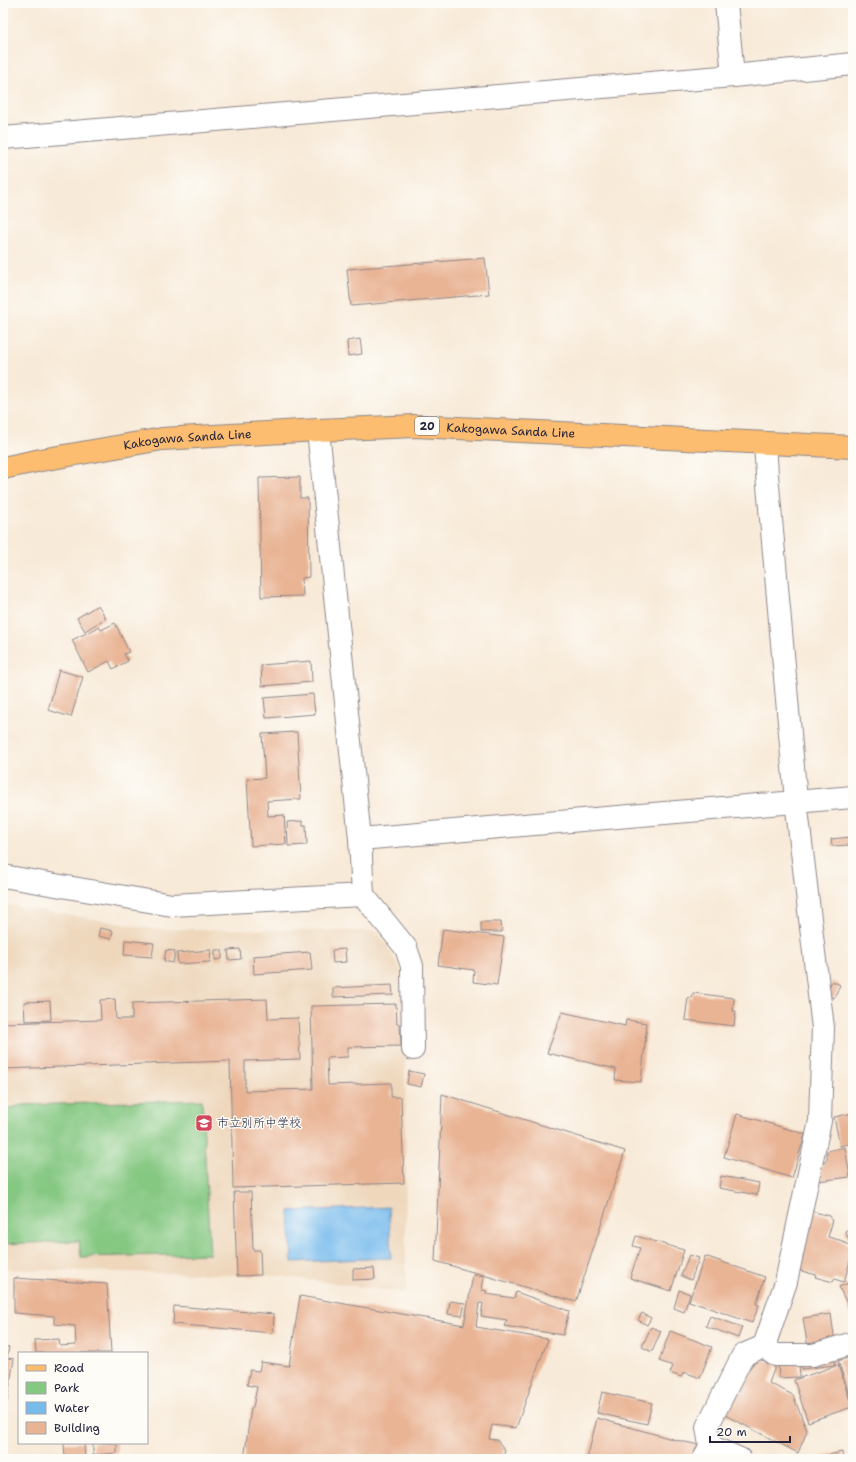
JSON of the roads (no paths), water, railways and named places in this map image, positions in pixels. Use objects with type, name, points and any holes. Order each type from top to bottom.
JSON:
[{"type":"main road","name":"Kakogawa Sanda Line","points":[[3,468],[162,439],[416,426],[853,447]]},
{"type":"street","points":[[726,3],[733,76]]},
{"type":"street","points":[[3,138],[733,76],[853,64]]},
{"type":"street","points":[[318,430],[360,839],[363,895],[406,948],[412,966],[413,1049]]},
{"type":"street","points":[[740,1459],[707,1453],[707,1427],[743,1355],[764,1346],[786,1282],[820,1121],[823,1028],[796,801],[765,443]]},
{"type":"street","points":[[360,839],[853,797]]},
{"type":"street","points":[[3,876],[172,905],[363,895]]},
{"type":"street","points":[[764,1346],[775,1355],[813,1355],[853,1343]]},
{"type":"water","points":[[389,1207],[391,1258],[292,1262],[289,1211]]},
{"type":"place","name":"市立別所中学校","points":[[204,1123]]}]
